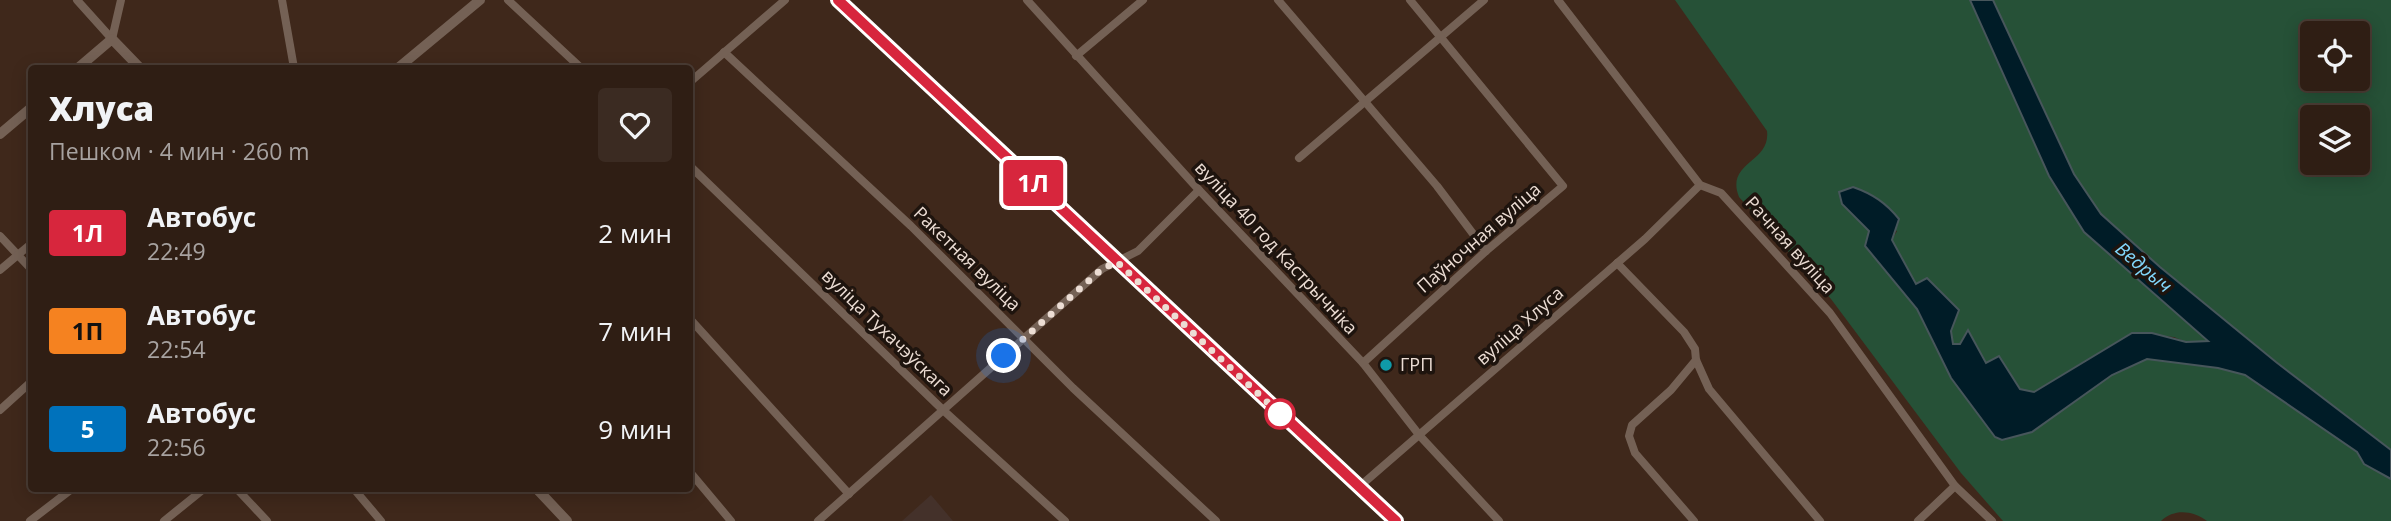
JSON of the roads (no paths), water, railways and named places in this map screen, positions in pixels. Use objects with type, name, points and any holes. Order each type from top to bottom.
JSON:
[{"type":"street","points":[[78,0],[136,65]]},
{"type":"street","points":[[82,65],[112,39],[121,0]]},
{"type":"street","points":[[282,0],[293,65]]},
{"type":"street","points":[[402,65],[480,0]]},
{"type":"street","points":[[508,0],[578,65]]},
{"type":"street","points":[[693,79],[785,0]]},
{"type":"street","points":[[838,0],[1396,521]]},
{"type":"street","name":"вуліца 40 год Кастрычніка","points":[[1027,0],[1199,190],[1363,363],[1419,436],[1499,521]]},
{"type":"street","points":[[1076,56],[1143,0]]},
{"type":"street","points":[[1278,0],[1437,186],[1486,251]]},
{"type":"street","name":"Паўночная вуліца","points":[[1363,363],[1486,251],[1563,186],[1410,0]]},
{"type":"street","points":[[1299,158],[1484,0]]},
{"type":"street","name":"Рачная вуліца","points":[[1558,0],[1700,185],[1721,193],[1830,313],[1955,486],[1992,521]]},
{"type":"street","name":"Ракетная вуліца","points":[[724,52],[911,226],[1073,388],[1216,521]]},
{"type":"street","points":[[0,134],[28,110]]},
{"type":"street","name":"вуліца Тухачэўскага","points":[[693,169],[943,410],[1065,521]]},
{"type":"street","name":"вуліца Хлуса","points":[[1359,487],[1646,239],[1700,185]]},
{"type":"street","points":[[818,521],[1102,269],[1138,251],[1199,190]]},
{"type":"street","points":[[0,236],[28,266]]},
{"type":"street","points":[[0,270],[28,246]]},
{"type":"street","points":[[1617,264],[1684,332],[1695,349],[1696,360],[1709,389],[1820,521]]},
{"type":"street","points":[[693,322],[849,494]]},
{"type":"street","points":[[1694,521],[1635,453],[1629,436],[1632,425],[1671,390],[1696,360]]},
{"type":"street","points":[[0,410],[28,385]]},
{"type":"street","points":[[693,476],[731,521]]},
{"type":"street","points":[[1918,521],[1955,486]]},
{"type":"street","points":[[30,521],[68,492]]},
{"type":"street","points":[[164,521],[200,492]]},
{"type":"street","points":[[240,492],[267,521]]},
{"type":"street","points":[[357,492],[381,521]]},
{"type":"street","points":[[540,492],[567,521]]},
{"type":"water","name":"Ведрыч","points":[[1970,0],[1993,0],[2074,174],[2101,214],[2160,267],[2276,362],[2391,450],[2391,479],[2364,464],[2357,452],[2245,375],[2218,368],[2147,359],[2112,375],[2032,432],[2002,440],[1995,437],[1951,378],[1917,309],[1865,246],[1869,231],[1842,204],[1839,192],[1853,187],[1879,200],[1894,213],[1899,219],[1892,240],[1916,284],[1927,278],[1959,310],[1951,331],[1953,344],[1960,344],[1968,330],[1986,363],[1999,356],[2020,389],[2034,392],[2132,333],[2152,333],[2186,342],[2208,341],[2084,232],[2049,176]]},
{"type":"place","name":"ГРП","points":[[1386,365]]}]
